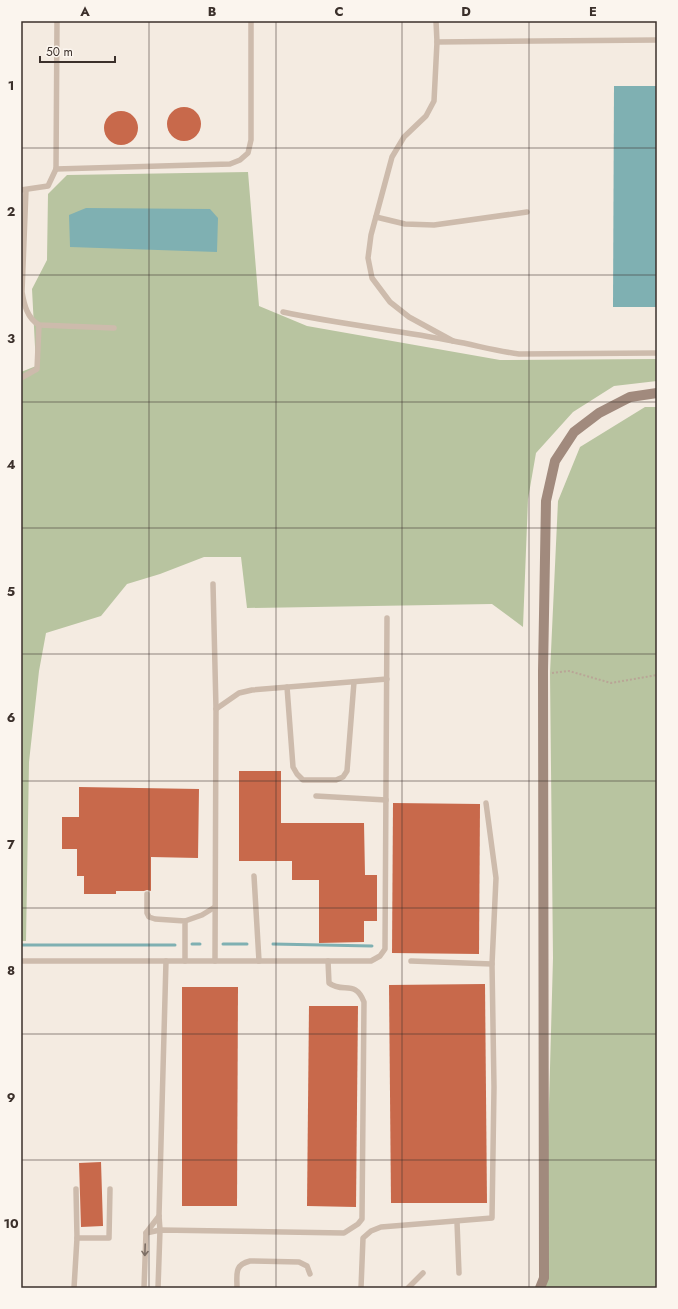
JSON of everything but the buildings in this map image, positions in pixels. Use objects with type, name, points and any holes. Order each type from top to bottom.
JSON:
[{"type":"street","points":[[540,1288],[544,1278],[543,671],[546,500],[555,461],[574,432],[599,412],[630,397],[657,393]]},
{"type":"lane","points":[[57,21],[56,169],[48,186],[24,190],[21,292],[24,307],[35,323],[39,325],[114,328]]},
{"type":"lane","points":[[56,169],[230,164],[240,160],[248,154],[251,140],[251,21]]},
{"type":"lane","points":[[436,21],[437,42],[434,101],[426,116],[404,138],[392,157],[371,235],[368,258],[372,278],[390,302],[409,317],[453,341]]},
{"type":"lane","points":[[437,42],[657,40]]},
{"type":"lane","points":[[376,217],[405,224],[434,225],[527,212]]},
{"type":"lane","points":[[283,312],[314,319],[453,341],[519,354],[657,354]]},
{"type":"lane","points":[[21,378],[37,369],[39,325]]},
{"type":"lane","points":[[213,584],[216,709],[215,961]]},
{"type":"lane","points":[[21,961],[371,961],[380,956],[385,949],[388,618]]},
{"type":"lane","points":[[216,709],[239,693],[252,690],[387,679]]},
{"type":"lane","points":[[287,687],[293,767],[303,780],[336,780],[342,777],[347,771],[354,682]]},
{"type":"lane","points":[[316,796],[386,800]]},
{"type":"lane","points":[[361,1288],[363,1238],[371,1232],[381,1228],[492,1218],[494,1087],[492,964],[496,878],[486,802]]},
{"type":"lane","points":[[254,876],[260,961]]},
{"type":"lane","points":[[147,894],[147,913],[149,917],[154,919],[186,921],[215,907]]},
{"type":"lane","points":[[185,961],[186,921]]},
{"type":"lane","points":[[158,1288],[166,961]]},
{"type":"lane","points":[[146,1233],[160,1230],[344,1233],[358,1224],[362,1219],[364,1002],[360,993],[353,989],[334,987],[330,983],[328,961]]},
{"type":"lane","points":[[411,961],[492,964]]},
{"type":"lane","points":[[74,1288],[77,1238],[76,1189]]},
{"type":"lane","points":[[77,1238],[109,1238],[110,1189]]},
{"type":"lane","points":[[144,1288],[146,1233],[159,1216]]},
{"type":"lane","points":[[457,1222],[459,1273]]},
{"type":"lane","points":[[237,1288],[237,1270],[242,1263],[250,1261],[299,1262],[307,1266],[310,1274]]},
{"type":"lane","points":[[408,1288],[423,1273]]},
{"type":"path","points":[[543,671],[550,673],[569,671],[611,683],[657,675]]},
{"type":"green space","points":[[248,172],[259,306],[307,326],[500,360],[657,359],[657,381],[614,386],[573,412],[536,453],[528,499],[523,627],[492,604],[247,608],[241,557],[204,557],[160,574],[127,584],[101,616],[46,633],[39,671],[29,762],[26,941],[21,941],[21,372],[36,366],[32,289],[47,260],[48,194],[67,175]]},
{"type":"green space","points":[[645,407],[657,407],[657,1288],[544,1288],[553,958],[550,673],[558,501],[580,447]]},
{"type":"water","points":[[614,86],[657,86],[657,307],[613,307]]},
{"type":"water","points":[[86,208],[210,209],[218,218],[217,252],[70,247],[69,215]]},
{"type":"waterway","points":[[192,944],[200,944]]},
{"type":"waterway","points":[[223,944],[247,944]]},
{"type":"waterway","points":[[273,944],[372,946]]},
{"type":"waterway","points":[[21,945],[175,945]]}]
